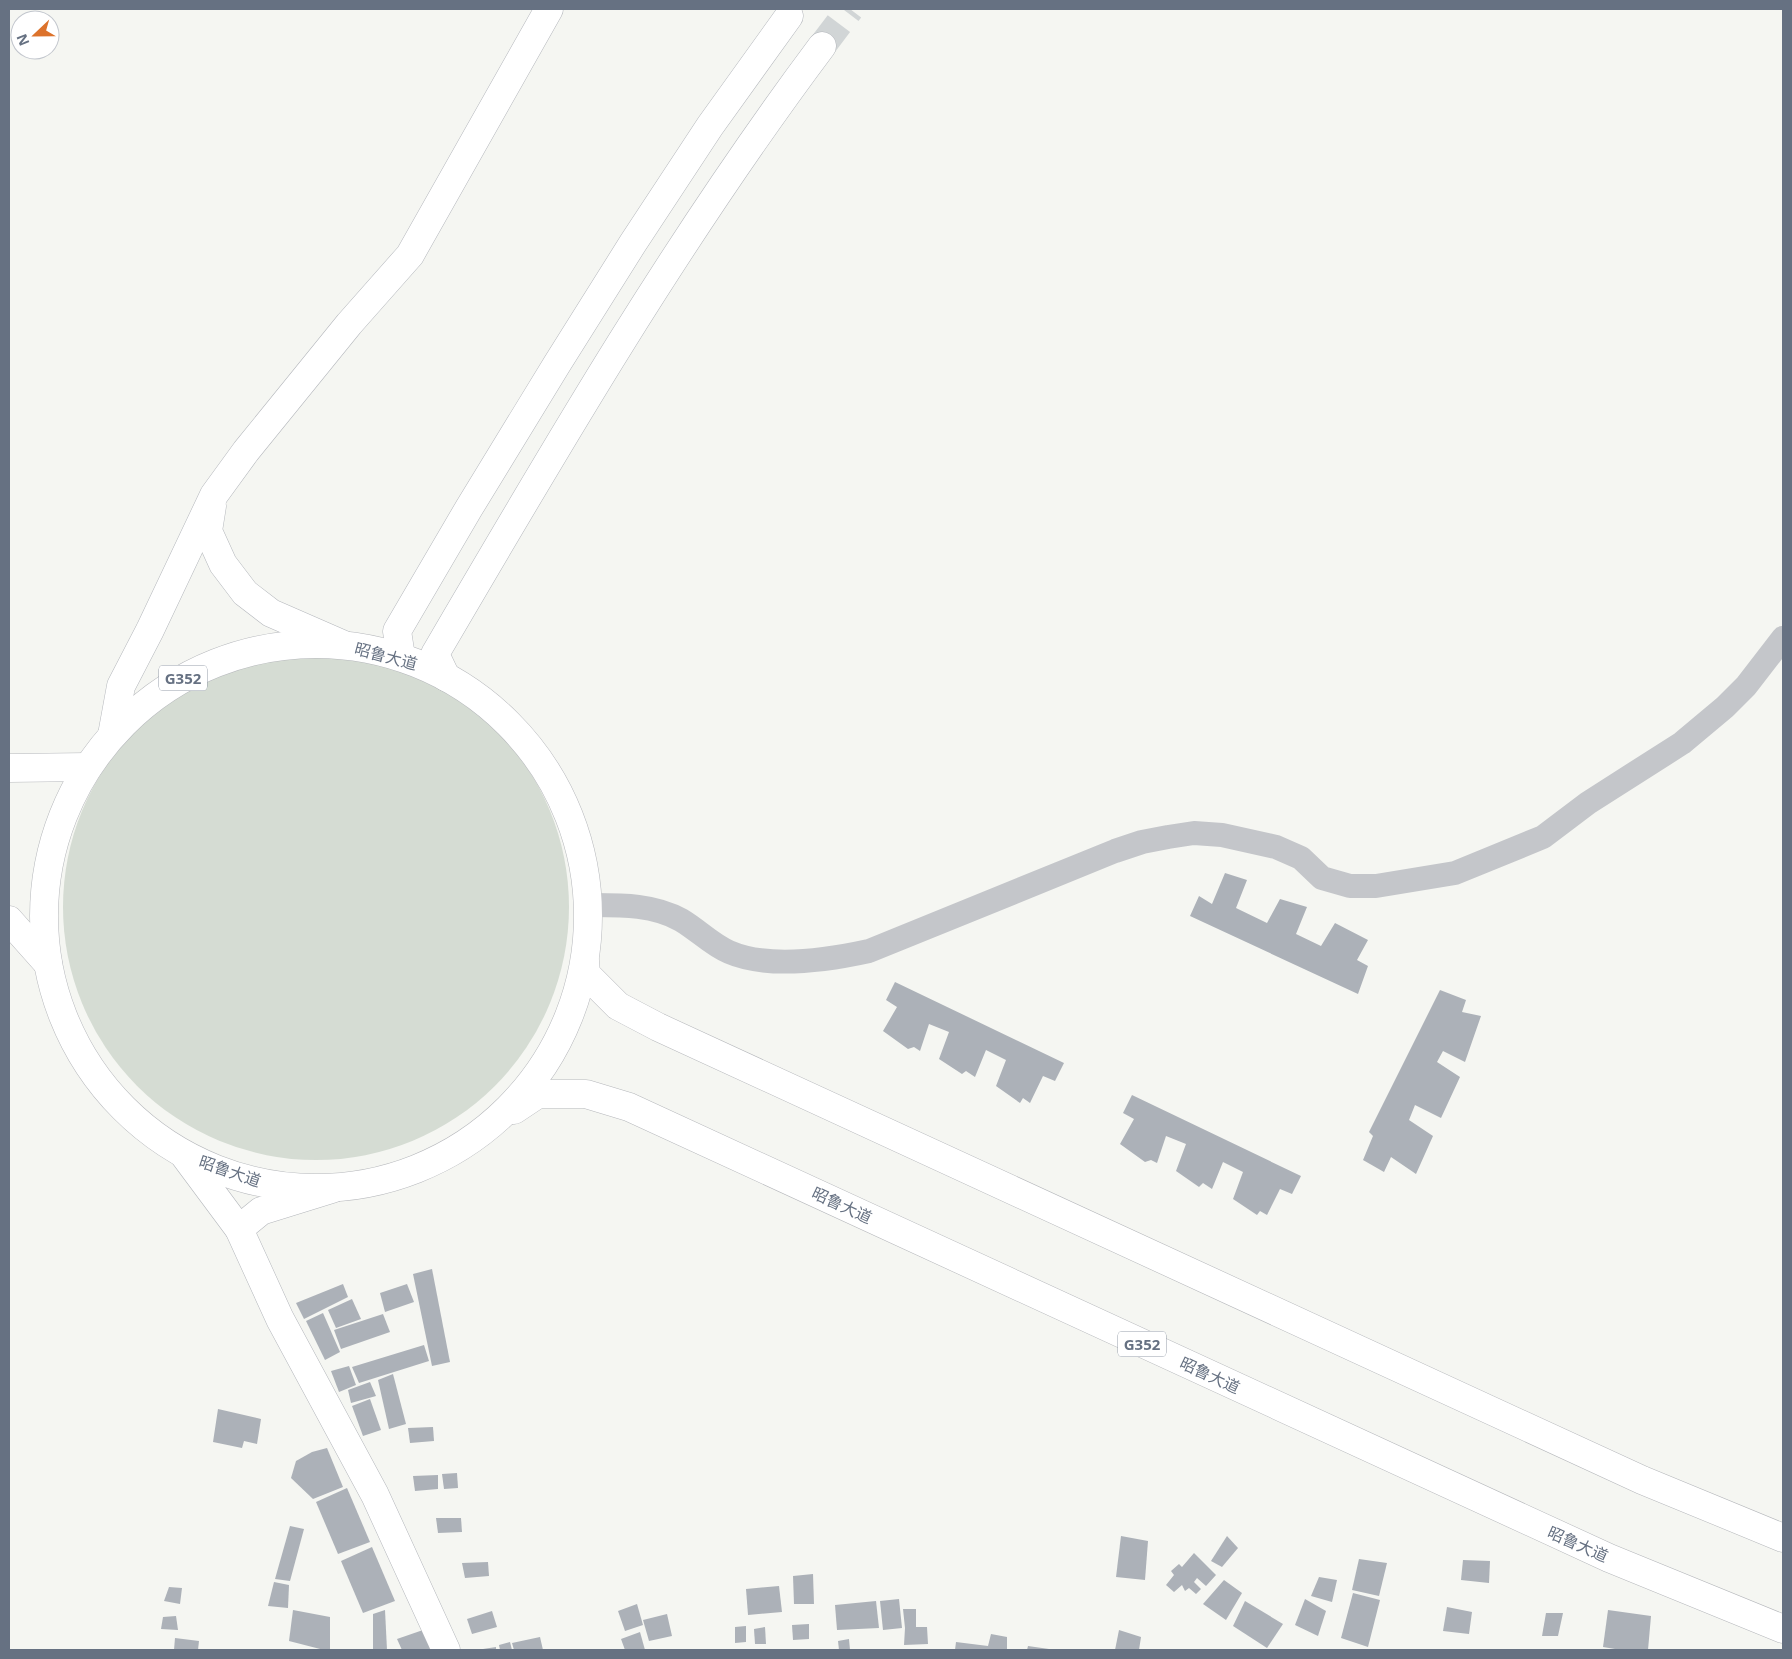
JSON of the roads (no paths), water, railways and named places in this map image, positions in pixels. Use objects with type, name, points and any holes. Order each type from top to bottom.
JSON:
[{"type":"main road","points":[[112,735],[121,686],[150,630],[214,495],[246,450],[349,324],[410,254],[549,9]]},
{"type":"main road","points":[[401,657],[397,632],[490,474],[633,243],[710,126],[789,16]]},
{"type":"main road","points":[[446,677],[435,654],[507,531],[670,267],[746,151],[822,46]]},
{"type":"main road","points":[[214,495],[208,531],[223,564],[245,593],[271,613],[342,644]]},
{"type":"main road","name":"昭鲁大道","points":[[1783,1538],[1642,1480],[658,1027],[618,1006],[586,974],[588,905],[580,850],[561,797],[531,749],[492,708],[446,677],[401,657],[342,644],[256,649],[177,680],[112,735],[88,767],[68,803],[54,841],[46,882],[44,923],[48,964],[74,1040],[120,1106],[184,1155],[256,1183],[332,1189],[393,1179],[450,1155],[500,1118],[538,1094],[586,1094],[629,1107],[1600,1554],[1783,1629]]},
{"type":"main road","points":[[9,768],[88,767]]},
{"type":"main road","name":"昭鲁大道","points":[[9,920],[48,964]]},
{"type":"main road","name":"昭鲁大道","points":[[500,1118],[540,1073],[569,1020],[585,962]]},
{"type":"main road","points":[[184,1155],[239,1229],[280,1319],[375,1495],[446,1650]]},
{"type":"main road","points":[[239,1229],[261,1211],[332,1189]]},
{"type":"street","points":[[588,905],[627,905],[654,910],[680,920],[728,952],[756,960],[785,961],[842,957],[868,950],[1115,851],[1142,842],[1168,837],[1194,834],[1222,835],[1276,847],[1301,858],[1322,878],[1350,886],[1376,886],[1455,873],[1543,837],[1588,803],[1682,744],[1746,686],[1783,638]]},
{"type":"tunnel","points":[[822,46],[850,9]]}]
